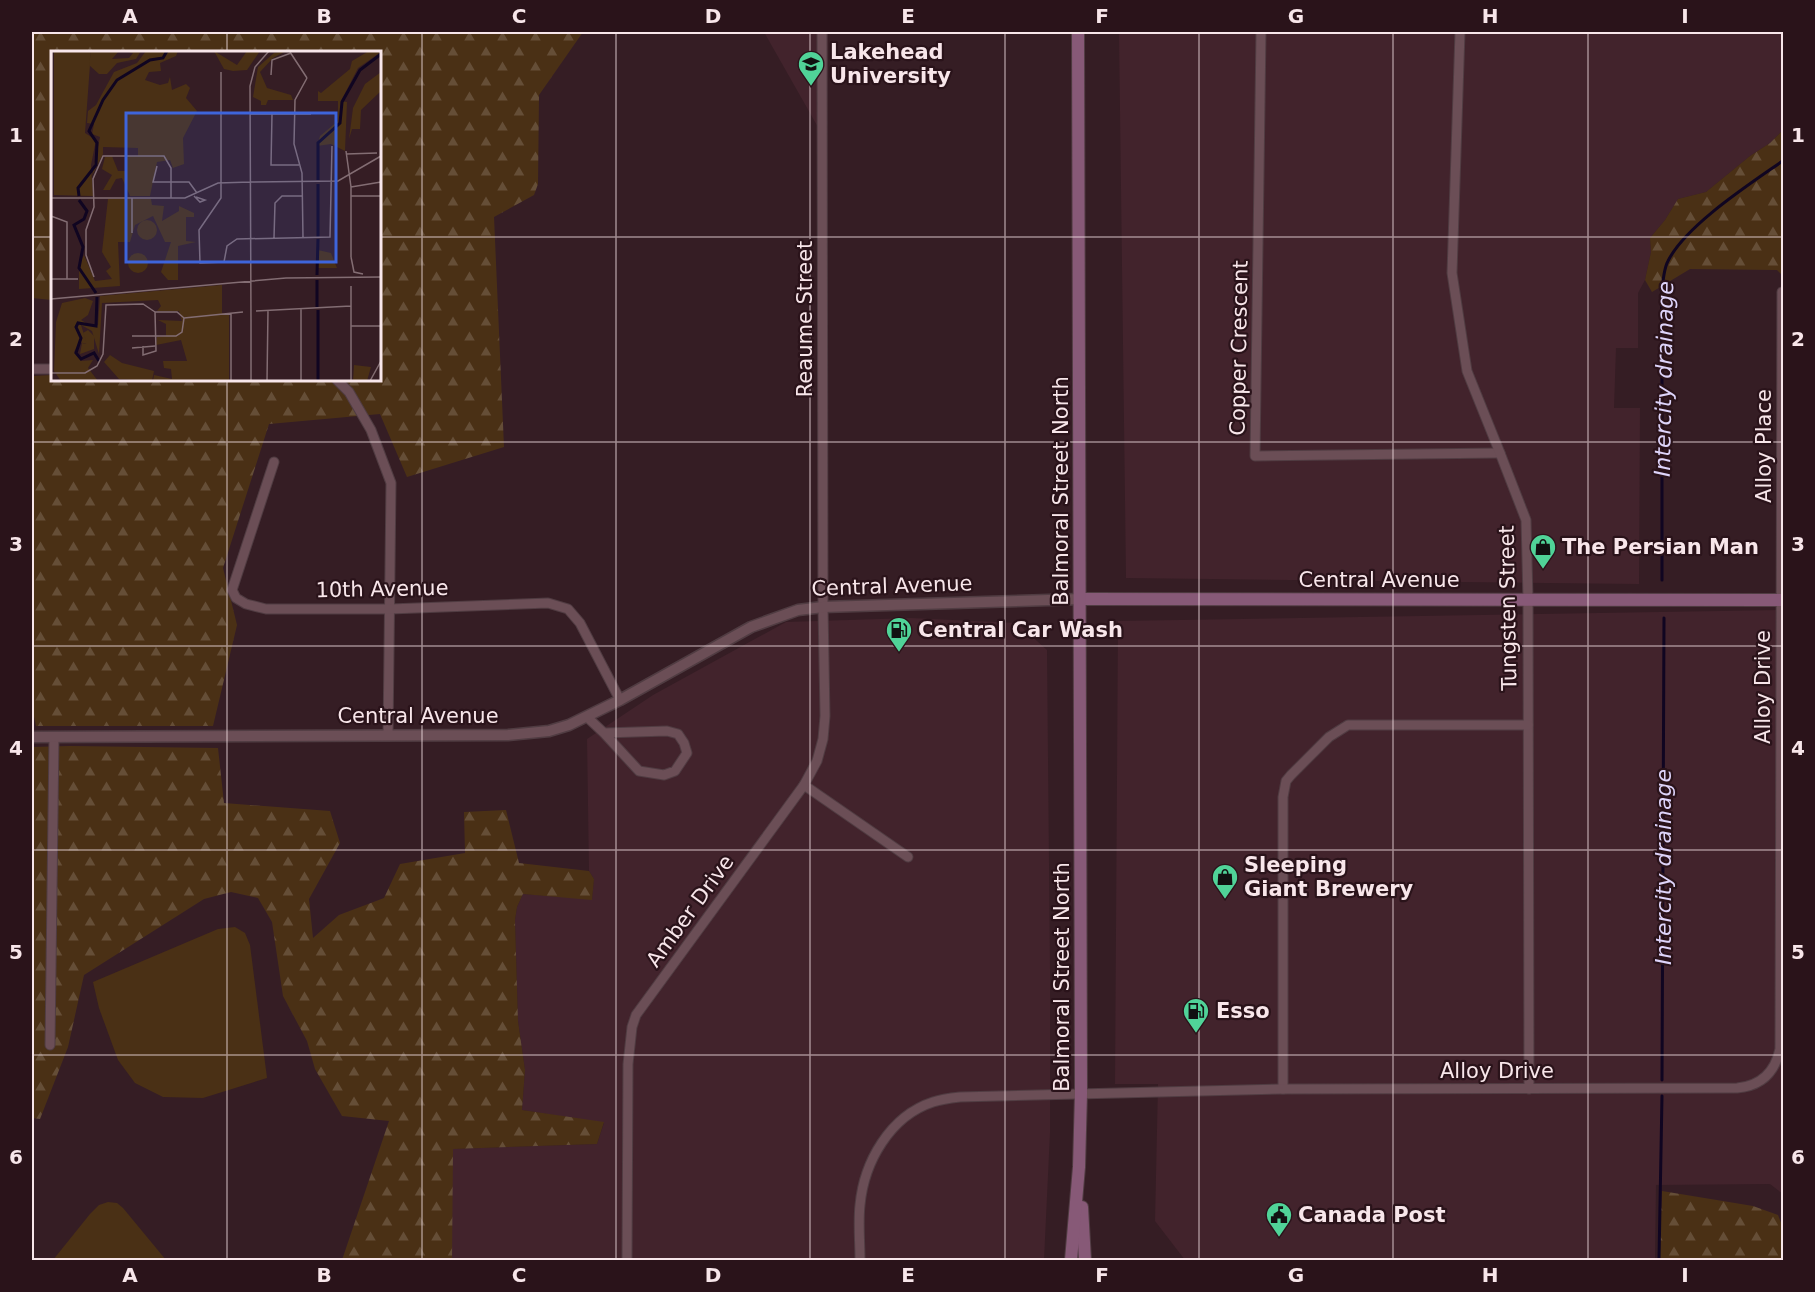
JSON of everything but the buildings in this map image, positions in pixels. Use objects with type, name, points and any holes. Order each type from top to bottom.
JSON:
[{"type":"main road","name":"Balmoral Street North","points":[[1071,1260],[1079,1167],[1081,1093],[1078,32]]},
{"type":"main road","name":"Central Avenue","points":[[1081,599],[1782,600]]},
{"type":"main road","name":"Balmoral Street North","points":[[1079,1167],[1085,1260]]},
{"type":"street","name":"Reaume Street","points":[[822,32],[823,607]]},
{"type":"street","name":"Copper Crescent","points":[[1262,32],[1255,456],[1500,453]]},
{"type":"street","name":"Tungsten Street","points":[[1460,32],[1452,273],[1467,371],[1526,520],[1529,1089]]},
{"type":"street","name":"Alloy Place","points":[[1782,292],[1782,600]]},
{"type":"street","points":[[32,369],[51,369]]},
{"type":"street","points":[[338,381],[349,392],[371,430],[391,483],[388,735]]},
{"type":"street","name":"10th Avenue","points":[[274,462],[232,590],[236,598],[246,604],[266,609],[390,609],[548,603],[567,609],[580,623],[620,700]]},
{"type":"street","name":"Central Avenue","points":[[32,737],[508,735],[549,731],[587,717],[751,627],[798,610],[823,607],[1081,599]]},
{"type":"street","name":"Alloy Drive","points":[[860,1260],[860,1206],[867,1168],[885,1139],[903,1119],[933,1102],[963,1096],[1283,1089],[1746,1087],[1764,1079],[1778,1060],[1780,1035],[1782,600]]},
{"type":"street","name":"Amber Drive","points":[[627,1260],[628,1064],[632,1027],[636,1015],[804,785],[817,761],[823,739],[825,716],[823,607]]},
{"type":"street","points":[[587,717],[639,771],[664,775],[675,771],[687,753],[678,734],[667,731],[604,733]]},
{"type":"street","points":[[1283,1089],[1283,797],[1286,781],[1329,737],[1348,725],[1528,725]]},
{"type":"street","points":[[50,1045],[54,737]]},
{"type":"street","points":[[804,785],[908,857]]},
{"type":"shaded area","name":"Lakehead University","points":[[764,32],[828,32],[827,143]]},
{"type":"shaded area","points":[[1119,32],[1783,32],[1783,130],[1770,143],[1750,156],[1706,192],[1678,199],[1650,238],[1651,252],[1645,280],[1638,293],[1638,348],[1616,348],[1614,408],[1640,408],[1639,584],[1126,578]]},
{"type":"shaded area","points":[[1783,610],[1783,1194],[1770,1184],[1656,1185],[1655,1260],[1185,1260],[1155,1221],[1158,1084],[1115,1084],[1118,621]]},
{"type":"shaded area","points":[[911,618],[1017,623],[1047,650],[1050,1133],[1044,1260],[452,1260],[452,1149],[597,1144],[604,1123],[522,1110],[525,1070],[518,1021],[515,920],[517,907],[523,894],[592,899],[594,879],[589,871],[587,739],[653,695],[786,622]]},
{"type":"green space","points":[[32,32],[583,32],[539,95],[538,184],[534,195],[494,217],[504,447],[407,477],[380,414],[269,424],[223,568],[237,625],[213,726],[36,726],[32,707],[32,376],[51,375],[51,381],[381,381],[381,51],[51,51],[51,300],[32,298]]},
{"type":"green space","points":[[1783,130],[1783,276],[1777,270],[1690,269],[1652,292],[1645,280],[1651,252],[1650,238],[1678,199],[1706,192],[1750,156],[1770,143]]},
{"type":"green space","points":[[32,747],[218,748],[224,803],[330,811],[340,843],[309,899],[313,938],[339,915],[384,898],[400,864],[465,853],[464,812],[506,810],[519,863],[589,871],[594,879],[592,900],[523,894],[517,907],[515,920],[518,1021],[525,1070],[522,1110],[604,1122],[597,1144],[453,1149],[452,1260],[342,1260],[389,1121],[342,1116],[315,1069],[307,1041],[283,996],[272,922],[258,898],[231,892],[204,899],[84,975],[68,1047],[40,1119],[32,1118]]},
{"type":"green space","points":[[235,927],[245,933],[250,945],[267,1078],[203,1098],[163,1097],[135,1083],[118,1060],[99,1008],[93,982],[218,929]]},
{"type":"green space","points":[[1662,1191],[1753,1206],[1778,1215],[1783,1228],[1783,1260],[1659,1260]]},
{"type":"green space","points":[[108,1202],[117,1203],[123,1208],[166,1260],[53,1260],[90,1214],[99,1205]]},
{"type":"waterway","name":"Intercity drainage","points":[[1662,580],[1662,305],[1665,269],[1677,247],[1689,233],[1720,206],[1784,160]]},
{"type":"waterway","name":"Intercity drainage","points":[[1662,1080],[1664,618]]},
{"type":"waterway","name":"Intercity drainage","points":[[1659,1260],[1662,1096]]},
{"type":"place","name":"Lakehead University","points":[[811,87]]},
{"type":"place","name":"The Persian Man","points":[[1543,570]]},
{"type":"place","name":"Central Car Wash","points":[[899,653]]},
{"type":"place","name":"Sleeping Giant Brewery","points":[[1225,900]]},
{"type":"place","name":"Esso","points":[[1196,1034]]},
{"type":"place","name":"Canada Post","points":[[1279,1238]]}]
